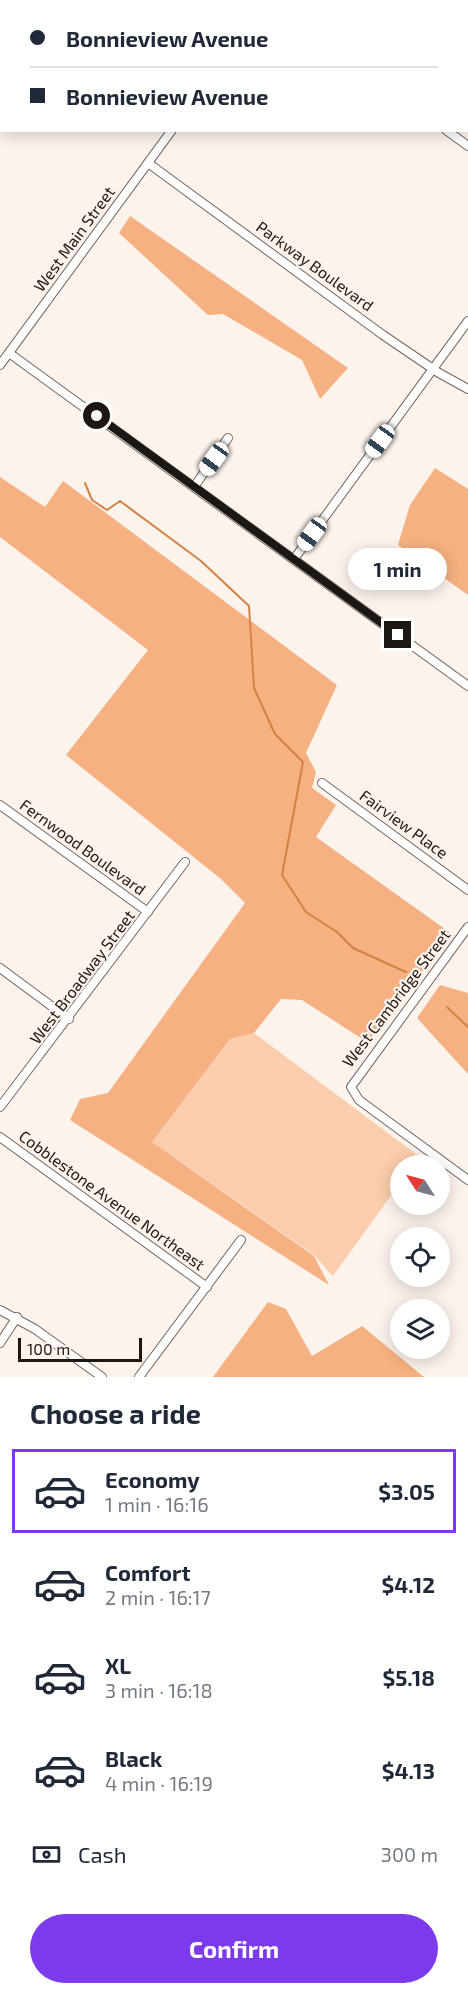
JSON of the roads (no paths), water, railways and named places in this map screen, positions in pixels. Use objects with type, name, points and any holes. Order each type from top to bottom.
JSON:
[{"type":"street","name":"West Main Street","points":[[0,365],[171,132]]},
{"type":"street","points":[[452,132],[468,146]]},
{"type":"street","name":"Parkway Boulevard","points":[[148,163],[432,369],[468,389]]},
{"type":"street","points":[[294,559],[468,321]]},
{"type":"street","points":[[9,352],[468,686]]},
{"type":"street","points":[[194,487],[228,438]]},
{"type":"street","name":"Fairview Place","points":[[322,783],[468,890]]},
{"type":"street","name":"Fernwood Boulevard","points":[[0,805],[148,912]]},
{"type":"street","name":"West Broadway Street","points":[[0,1107],[69,1019],[185,862]]},
{"type":"street","name":"West Cambridge Street","points":[[468,927],[352,1083],[351,1089],[359,1100],[468,1180]]},
{"type":"street","points":[[0,968],[69,1019]]},
{"type":"street","name":"Cobblestone Avenue Northeast","points":[[0,1137],[207,1287]]},
{"type":"street","points":[[139,1377],[241,1240]]},
{"type":"street","points":[[0,1310],[17,1317],[102,1377]]},
{"type":"street","points":[[0,1343],[17,1317]]},
{"type":"waterway","points":[[85,483],[92,500],[107,510],[120,501],[201,561],[249,606],[254,688],[275,734],[303,762],[282,875],[306,912],[337,932],[353,948],[406,972]]},
{"type":"waterway","points":[[447,1007],[468,1027]]}]
